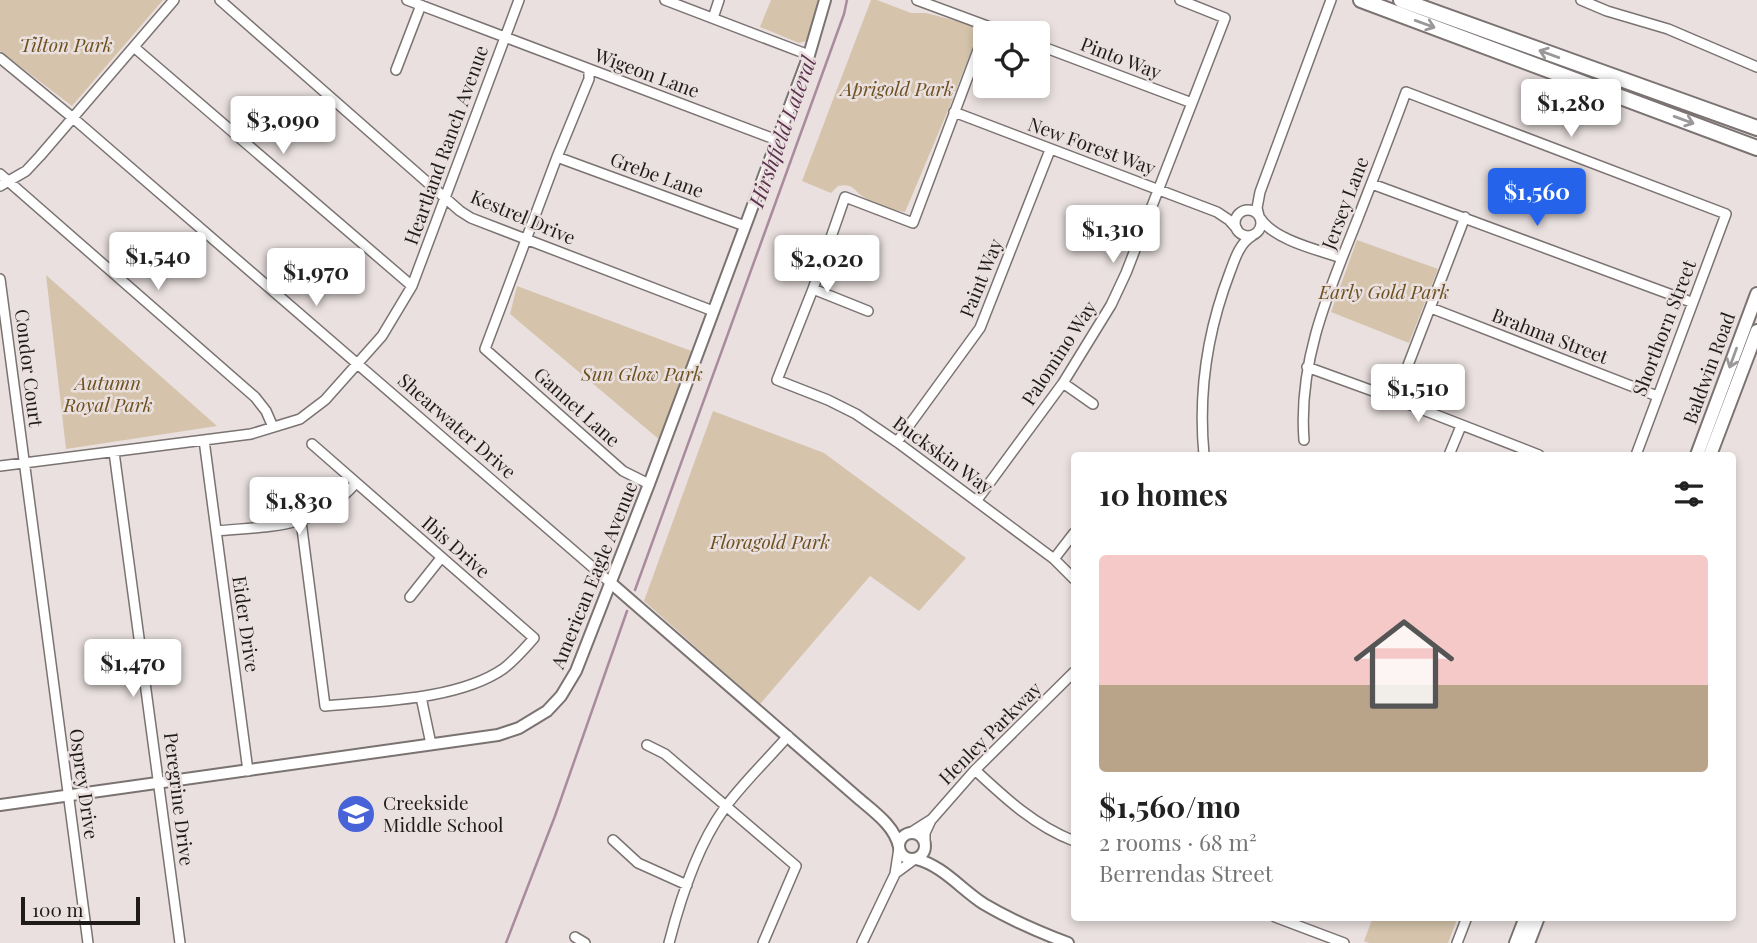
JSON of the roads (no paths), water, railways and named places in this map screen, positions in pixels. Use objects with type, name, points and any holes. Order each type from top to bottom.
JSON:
[{"type":"main road","points":[[1361,0],[1757,148]]},
{"type":"main road","points":[[1401,0],[1757,128]]},
{"type":"main road","name":"Baldwin Road","points":[[1698,452],[1757,294]]},
{"type":"main road","name":"Baldwin Road","points":[[1711,452],[1757,331]]},
{"type":"main road","points":[[1516,943],[1524,921]]},
{"type":"main road","points":[[1528,943],[1536,921]]},
{"type":"street","points":[[0,186],[26,171],[174,0]]},
{"type":"street","name":"Kestrel Drive","points":[[220,0],[471,218],[713,311]]},
{"type":"street","name":"Wigeon Lane","points":[[407,0],[777,140]]},
{"type":"street","name":"Heartland Ranch Avenue","points":[[0,466],[251,433],[288,424],[313,411],[389,327],[412,286],[519,0]]},
{"type":"street","points":[[665,0],[809,55]]},
{"type":"street","points":[[713,18],[719,0]]},
{"type":"street","name":"American Eagle Avenue","points":[[0,805],[509,732],[547,711],[572,680],[612,584],[809,55],[825,0]]},
{"type":"street","points":[[917,0],[974,21]]},
{"type":"street","name":"Palomino Way","points":[[977,500],[1063,383],[1111,305],[1126,273],[1225,18],[1180,0]]},
{"type":"street","points":[[1204,452],[1202,396],[1208,346],[1222,293],[1237,253],[1246,240],[1261,228],[1257,208],[1260,192],[1331,0]]},
{"type":"street","points":[[1581,0],[1606,11],[1668,29],[1757,67]]},
{"type":"street","points":[[396,70],[421,5]]},
{"type":"street","points":[[135,48],[412,286]]},
{"type":"street","name":"Pinto Way","points":[[1050,50],[1192,103]]},
{"type":"street","name":"Shearwater Drive","points":[[0,58],[74,118],[788,736],[887,825],[899,847]]},
{"type":"street","points":[[868,311],[813,289],[845,197],[913,223],[973,62]]},
{"type":"street","points":[[526,239],[589,79],[589,71]]},
{"type":"street","name":"Jersey Lane","points":[[1304,440],[1302,414],[1307,367],[1315,334],[1406,92],[1726,214]]},
{"type":"street","name":"New Forest Way","points":[[954,112],[1217,212],[1237,230]]},
{"type":"street","name":"Paint Way","points":[[897,442],[980,328],[1050,150]]},
{"type":"street","name":"Grebe Lane","points":[[557,157],[745,226]]},
{"type":"street","points":[[0,174],[255,397],[266,411],[272,428]]},
{"type":"street","points":[[1371,184],[1691,302]]},
{"type":"street","points":[[1237,253],[1236,222],[1260,192]]},
{"type":"street","points":[[1242,212],[1254,211],[1266,226],[1280,235],[1342,258]]},
{"type":"street","name":"New Forest Way","points":[[1217,212],[1242,212]]},
{"type":"street","name":"Shorthorn Street","points":[[1637,452],[1726,214]]},
{"type":"street","points":[[1395,398],[1465,217]]},
{"type":"street","points":[[1237,230],[1244,235],[1280,235]]},
{"type":"street","name":"Gannet Lane","points":[[526,239],[485,349],[623,471],[649,484]]},
{"type":"street","name":"Condor Court","points":[[0,279],[23,463]]},
{"type":"street","name":"Buckskin Way","points":[[813,289],[777,380],[856,414],[977,500],[1054,559],[1071,576]]},
{"type":"street","name":"Brahma Street","points":[[1430,308],[1657,396]]},
{"type":"street","points":[[1307,367],[1395,398],[1531,452]]},
{"type":"street","points":[[1063,383],[1093,404]]},
{"type":"street","points":[[1450,452],[1461,426]]},
{"type":"street","name":"Eider Drive","points":[[204,440],[248,771]]},
{"type":"street","name":"Ibis Drive","points":[[312,444],[534,638],[516,659],[492,675],[421,697]]},
{"type":"street","name":"Peregrine Drive","points":[[114,452],[180,943]]},
{"type":"street","name":"Osprey Drive","points":[[23,463],[88,943]]},
{"type":"street","points":[[216,531],[301,521],[330,508],[355,484]]},
{"type":"street","points":[[301,521],[325,706],[421,697],[430,744]]},
{"type":"street","points":[[1054,559],[1071,537]]},
{"type":"street","points":[[410,597],[441,558]]},
{"type":"street","name":"Henley Parkway","points":[[925,844],[925,833],[932,819],[975,770],[1071,675]]},
{"type":"street","points":[[669,943],[687,885],[726,805],[788,736]]},
{"type":"street","points":[[647,745],[665,754],[796,866],[764,943]]},
{"type":"street","points":[[975,770],[1036,822],[1071,840]]},
{"type":"street","name":"Henley Parkway","points":[[909,833],[932,819]]},
{"type":"street","name":"Shearwater Drive","points":[[887,825],[909,833]]},
{"type":"street","points":[[862,943],[895,874],[903,837],[909,833],[919,835],[938,868]]},
{"type":"street","points":[[613,840],[638,863],[687,885]]},
{"type":"street","points":[[895,874],[925,852],[925,844]]},
{"type":"street","points":[[899,847],[905,857],[938,868],[971,895],[996,910],[1068,943]]},
{"type":"street","points":[[1286,921],[1344,943]]},
{"type":"street","points":[[1457,943],[1465,921]]},
{"type":"street","points":[[575,937],[585,943]]},
{"type":"waterway","name":"Hirshfield Lateral","points":[[635,590],[847,0]]},
{"type":"waterway","points":[[506,943],[555,816],[627,611]]},
{"type":"place","name":"Creekside Middle School","points":[[356,814]]},
{"type":"park label","name":"Tilton Park","points":[[66,45]]},
{"type":"park label","name":"Aprigold Park","points":[[897,89]]},
{"type":"park label","name":"Early Gold Park","points":[[1384,292]]},
{"type":"park label","name":"Sun Glow Park","points":[[642,374]]},
{"type":"park label","name":"Autumn Royal Park","points":[[108,394]]},
{"type":"park label","name":"Floragold Park","points":[[770,542]]}]
